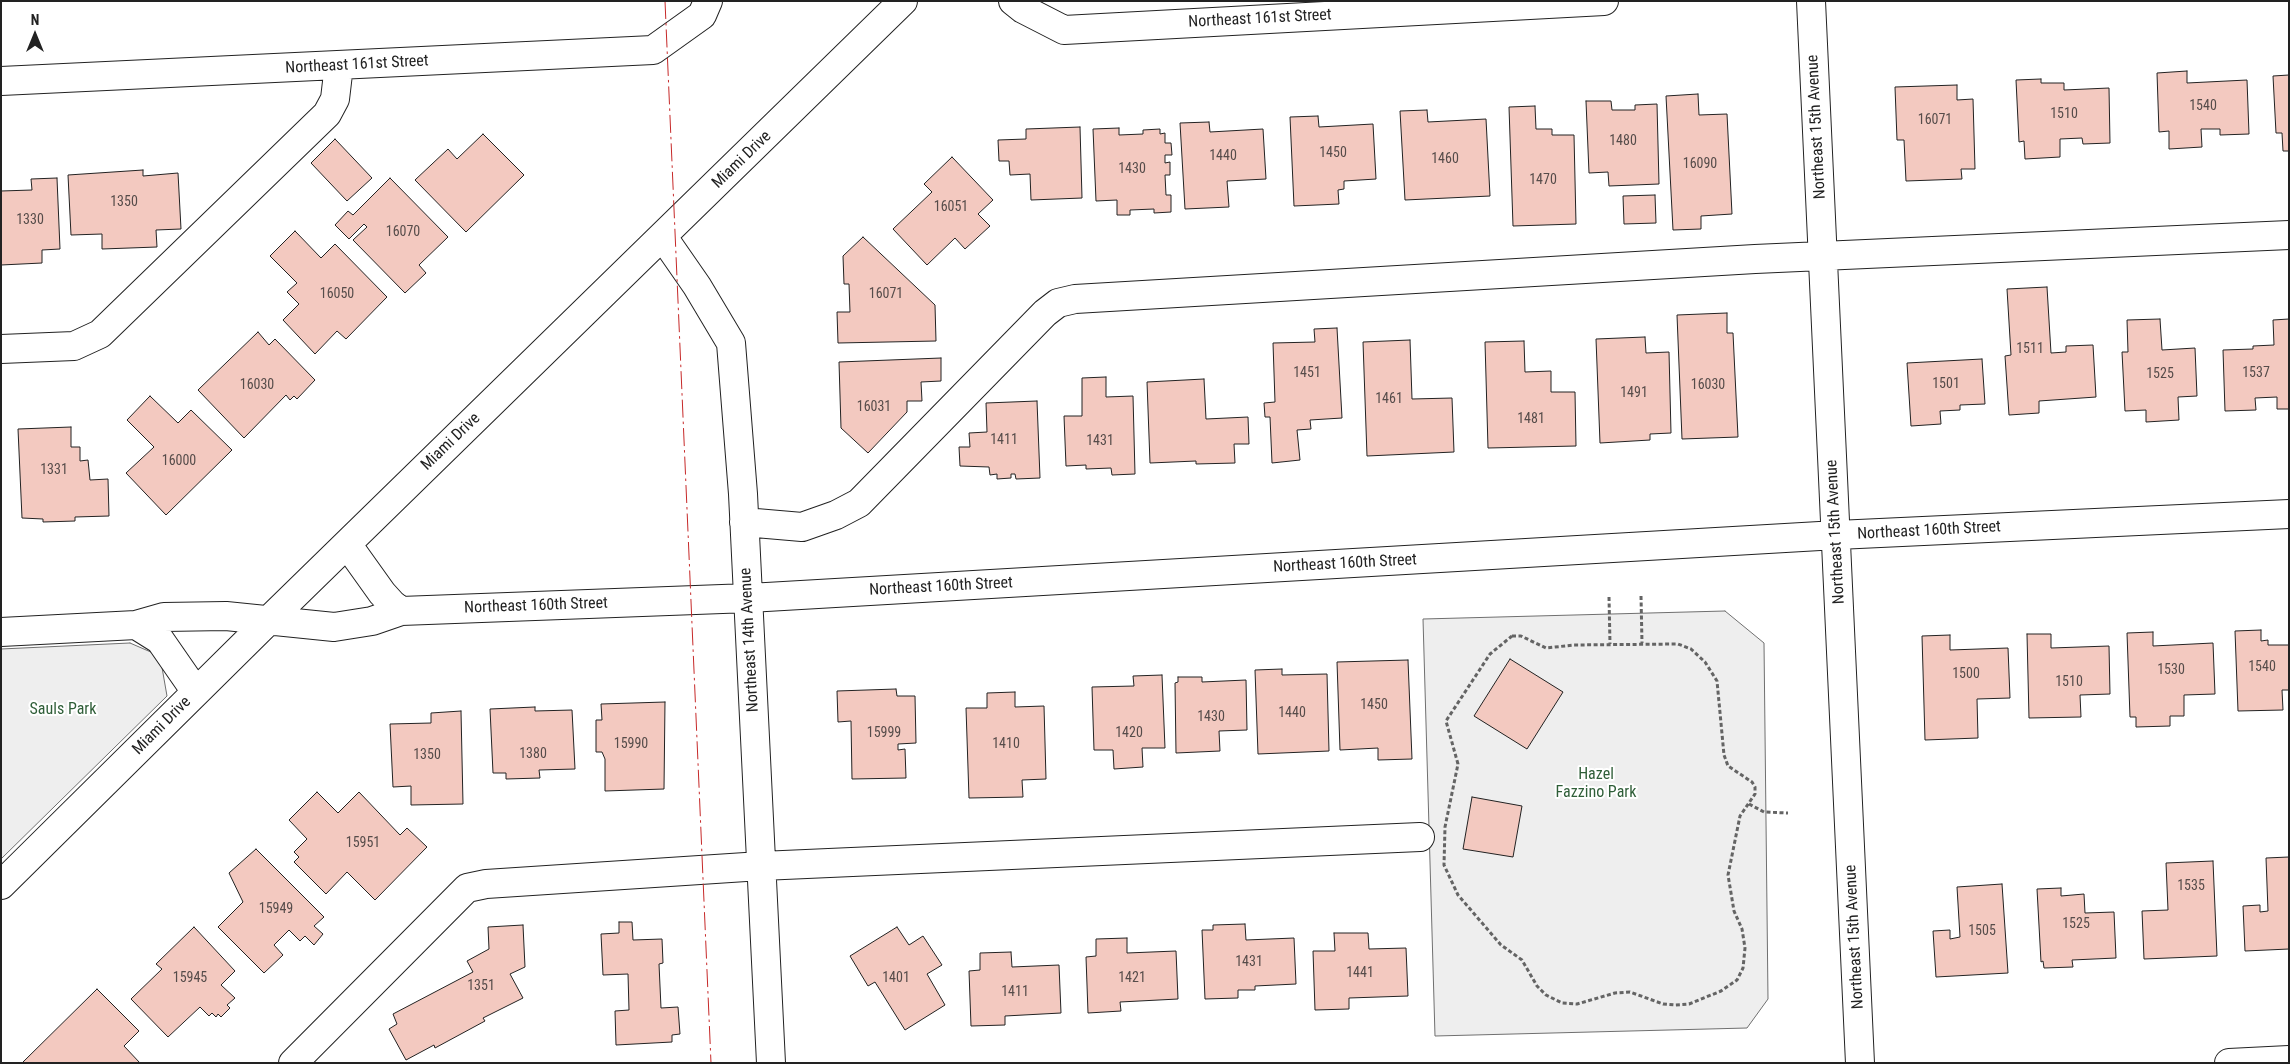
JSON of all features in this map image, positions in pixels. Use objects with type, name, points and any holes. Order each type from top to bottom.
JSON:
[{"type":"street","name":"Miami Drive","points":[[1,885],[268,620],[903,1]]},
{"type":"street","name":"Northeast 161st Street","points":[[1013,1],[1023,9],[1064,30],[1392,7],[1604,1]]},
{"type":"street","name":"Northeast 15th Avenue","points":[[1811,1],[1860,1063]]},
{"type":"street","name":"Northeast 161st Street","points":[[1,82],[653,50],[705,8]]},
{"type":"street","points":[[1,349],[74,346],[100,334],[327,114],[335,99],[339,66]]},
{"type":"street","points":[[744,522],[802,527],[836,515],[858,503],[1045,313],[1058,303],[1085,299],[1823,256],[2289,235]]},
{"type":"street","name":"Northeast 14th Avenue","points":[[663,237],[697,286],[731,343],[744,522],[771,1063]]},
{"type":"street","name":"Northeast 160th Street","points":[[1,632],[136,625],[164,617],[226,616],[334,627],[372,621],[401,610],[748,598],[1837,535],[2289,514]]},
{"type":"street","points":[[347,544],[382,593],[392,604],[401,610]]},
{"type":"street","points":[[136,625],[160,640],[196,692]]},
{"type":"street","points":[[292,1063],[467,888],[486,884],[762,866],[1420,837]]},
{"type":"street","points":[[2229,1063],[2289,1060]]},
{"type":"path","points":[[1640,596],[1642,643]]},
{"type":"path","points":[[1609,598],[1610,644]]},
{"type":"path","points":[[1512,636],[1521,636],[1546,648],[1642,643],[1678,644],[1691,649],[1705,662],[1717,681],[1724,755],[1728,766],[1752,782],[1755,787],[1755,794],[1750,804],[1740,816],[1728,875],[1734,911],[1742,929],[1745,948],[1743,968],[1736,980],[1721,991],[1688,1004],[1663,1004],[1630,992],[1615,993],[1577,1004],[1562,1003],[1546,995],[1537,986],[1522,960],[1501,945],[1458,895],[1444,865],[1445,827],[1458,764],[1446,722],[1490,654],[1512,636]]},
{"type":"path","points":[[1750,804],[1764,812],[1788,813]]},
{"type":"green space","name":"Hazel Fazzino Park","points":[[1725,611],[1764,643],[1768,999],[1747,1028],[1435,1036],[1423,619]]},
{"type":"green space","name":"Sauls Park","points":[[130,643],[160,656],[167,696],[1,859],[1,649]]},
{"type":"building","points":[[2187,71],[2187,83],[2247,80],[2249,134],[2220,135],[2220,129],[2201,129],[2202,147],[2169,149],[2169,131],[2159,132],[2157,73]]},
{"type":"building","points":[[2289,75],[2289,151],[2283,151],[2282,133],[2276,133],[2273,76]]},
{"type":"building","points":[[2041,79],[2041,83],[2064,83],[2064,90],[2109,88],[2110,143],[2083,144],[2082,138],[2060,139],[2060,157],[2025,159],[2024,141],[2019,142],[2016,80]]},
{"type":"building","points":[[1957,85],[1957,100],[1973,99],[1975,169],[1961,169],[1962,179],[1906,181],[1904,140],[1897,140],[1895,87]]},
{"type":"building","points":[[1698,94],[1699,115],[1727,114],[1732,214],[1701,216],[1701,229],[1673,230],[1666,96]]},
{"type":"building","points":[[1586,101],[1611,101],[1612,110],[1635,110],[1635,105],[1657,104],[1659,184],[1609,186],[1608,172],[1589,173]]},
{"type":"building","points":[[1535,106],[1536,129],[1552,129],[1552,135],[1574,135],[1576,224],[1513,226],[1509,107]]},
{"type":"building","points":[[1427,110],[1428,122],[1486,119],[1490,196],[1405,200],[1400,111]]},
{"type":"building","points":[[1318,116],[1319,127],[1373,124],[1376,179],[1344,181],[1344,189],[1338,190],[1339,204],[1294,206],[1290,117]]},
{"type":"building","points":[[1209,122],[1210,132],[1263,129],[1266,179],[1227,181],[1229,207],[1185,209],[1180,123]]},
{"type":"building","points":[[1080,127],[1082,198],[1031,200],[1030,174],[1010,175],[1009,161],[999,161],[998,140],[1026,139],[1026,129]]},
{"type":"building","points":[[1119,128],[1119,135],[1143,134],[1143,130],[1160,129],[1160,134],[1165,133],[1165,143],[1171,143],[1172,155],[1165,155],[1165,163],[1170,162],[1170,175],[1165,175],[1166,195],[1171,195],[1171,212],[1154,213],[1154,209],[1130,210],[1130,215],[1117,215],[1117,200],[1096,201],[1093,129]]},
{"type":"building","points":[[483,134],[524,175],[466,232],[415,180],[448,149],[457,159]]},
{"type":"building","points":[[335,139],[372,178],[347,201],[311,163]]},
{"type":"building","points":[[952,157],[993,200],[978,214],[990,226],[965,249],[955,238],[927,265],[893,229],[932,192],[924,184]]},
{"type":"building","points":[[143,170],[143,176],[178,173],[181,229],[156,230],[157,247],[102,249],[102,234],[71,235],[68,175]]},
{"type":"building","points":[[57,178],[60,249],[42,250],[42,263],[1,265],[1,191],[32,190],[31,179]]},
{"type":"building","points":[[390,178],[448,237],[419,265],[426,273],[405,293],[353,240],[367,227],[364,224],[349,239],[335,225],[348,211],[353,215]]},
{"type":"building","points":[[1655,195],[1656,223],[1624,224],[1623,196]]},
{"type":"building","points":[[295,231],[321,258],[335,244],[387,297],[346,339],[337,331],[315,354],[283,320],[299,304],[287,292],[297,283],[270,256]]},
{"type":"building","points":[[863,237],[935,305],[936,341],[838,343],[837,312],[850,312],[849,284],[844,284],[843,256]]},
{"type":"building","points":[[2047,287],[2051,353],[2066,352],[2066,346],[2093,345],[2096,397],[2039,401],[2039,413],[2009,415],[2005,356],[2011,355],[2007,289]]},
{"type":"building","points":[[1727,313],[1727,333],[1733,333],[1738,437],[1682,439],[1677,315]]},
{"type":"building","points":[[2160,319],[2162,350],[2195,348],[2197,396],[2178,397],[2179,420],[2146,422],[2146,410],[2125,411],[2122,352],[2128,352],[2127,320]]},
{"type":"building","points":[[2289,319],[2289,409],[2277,409],[2277,397],[2255,398],[2256,410],[2225,411],[2223,350],[2253,349],[2253,346],[2274,345],[2273,320]]},
{"type":"building","points":[[1337,328],[1342,418],[1310,420],[1311,429],[1297,430],[1300,460],[1272,463],[1270,417],[1265,417],[1264,403],[1275,402],[1273,343],[1315,342],[1314,329]]},
{"type":"building","points":[[258,332],[269,345],[275,339],[315,380],[297,399],[294,396],[290,400],[286,395],[244,438],[198,390]]},
{"type":"building","points":[[1645,337],[1646,353],[1669,352],[1671,433],[1650,434],[1650,440],[1600,443],[1596,339]]},
{"type":"building","points":[[1410,340],[1412,399],[1452,398],[1454,452],[1367,456],[1363,342]]},
{"type":"building","points":[[1524,341],[1525,372],[1551,371],[1551,392],[1575,392],[1576,446],[1488,448],[1485,342]]},
{"type":"building","points":[[941,358],[941,381],[921,382],[922,401],[907,401],[907,412],[868,453],[841,428],[839,362]]},
{"type":"building","points":[[1982,359],[1985,404],[1960,405],[1960,410],[1940,411],[1941,424],[1911,426],[1907,363]]},
{"type":"building","points":[[1106,377],[1106,397],[1133,396],[1135,474],[1112,475],[1111,468],[1086,469],[1086,465],[1066,466],[1064,416],[1082,416],[1082,378]]},
{"type":"building","points":[[1204,379],[1206,419],[1248,417],[1249,444],[1234,444],[1235,463],[1196,464],[1196,461],[1150,463],[1147,382]]},
{"type":"building","points":[[150,396],[178,423],[191,410],[232,450],[166,515],[126,473],[154,447],[127,420]]},
{"type":"building","points":[[1037,401],[1040,478],[1016,479],[1015,474],[1011,474],[1011,478],[997,479],[997,474],[990,475],[989,467],[960,466],[959,447],[970,447],[969,433],[987,432],[986,403]]},
{"type":"building","points":[[71,427],[71,447],[80,447],[80,461],[88,460],[90,480],[108,479],[109,516],[75,517],[75,521],[43,522],[43,519],[22,518],[18,429]]},
{"type":"building","points":[[2261,630],[2261,641],[2268,640],[2268,645],[2289,645],[2289,690],[2282,690],[2283,710],[2238,711],[2235,631]]},
{"type":"building","points":[[2153,632],[2153,646],[2213,643],[2215,694],[2184,695],[2184,716],[2170,716],[2170,726],[2136,727],[2136,717],[2130,717],[2127,633]]},
{"type":"building","points":[[2027,634],[2051,634],[2051,648],[2109,646],[2110,694],[2080,695],[2081,717],[2029,718]]},
{"type":"building","points":[[1950,635],[1950,650],[2008,648],[2010,698],[1977,699],[1978,738],[1925,740],[1922,636]]},
{"type":"building","points":[[1510,659],[1563,692],[1527,749],[1474,716]]},
{"type":"building","points":[[1408,660],[1412,759],[1378,760],[1378,748],[1340,750],[1337,662]]},
{"type":"building","points":[[1282,669],[1282,675],[1327,674],[1329,751],[1258,754],[1255,670]]},
{"type":"building","points":[[1162,675],[1165,748],[1142,748],[1143,767],[1114,769],[1113,750],[1094,750],[1092,687],[1134,686],[1133,676]]},
{"type":"building","points":[[1178,677],[1202,677],[1202,682],[1246,680],[1247,730],[1219,731],[1220,751],[1176,753],[1175,683],[1178,682]]},
{"type":"building","points":[[896,689],[897,696],[915,696],[916,743],[898,744],[898,750],[905,749],[906,778],[852,779],[851,721],[838,722],[837,691]]},
{"type":"building","points":[[1015,692],[1015,707],[1044,706],[1046,779],[1022,780],[1023,797],[969,798],[966,708],[987,708],[987,693]]},
{"type":"building","points":[[665,702],[664,789],[605,791],[605,759],[602,752],[596,752],[596,720],[602,720],[601,704]]},
{"type":"building","points":[[535,707],[535,711],[572,710],[575,769],[539,770],[540,778],[506,779],[506,773],[493,773],[490,709]]},
{"type":"building","points":[[461,711],[463,804],[411,805],[411,786],[393,787],[390,724],[431,723],[431,713]]},
{"type":"building","points":[[317,792],[338,813],[359,792],[400,835],[407,828],[427,847],[375,900],[347,872],[326,894],[294,862],[299,857],[294,852],[307,839],[289,820]]},
{"type":"building","points":[[1472,797],[1522,806],[1513,857],[1463,849]]},
{"type":"building","points":[[256,849],[324,917],[314,926],[323,934],[314,945],[305,936],[300,941],[289,930],[274,945],[283,955],[264,973],[218,927],[243,902],[229,873]]},
{"type":"building","points":[[2289,857],[2289,949],[2245,951],[2243,906],[2260,905],[2260,912],[2268,911],[2266,858]]},
{"type":"building","points":[[2213,861],[2217,956],[2144,959],[2142,911],[2168,910],[2166,863]]},
{"type":"building","points":[[2002,884],[2008,973],[1936,977],[1933,931],[1950,930],[1950,939],[1960,937],[1957,887]]},
{"type":"building","points":[[2061,888],[2061,896],[2084,894],[2085,913],[2114,912],[2116,958],[2072,960],[2073,967],[2044,968],[2043,961],[2041,962],[2037,889]]},
{"type":"building","points":[[619,922],[632,922],[633,940],[662,939],[663,963],[659,964],[661,1008],[678,1007],[680,1034],[672,1035],[672,1042],[616,1045],[615,1011],[629,1010],[628,974],[603,975],[601,934],[619,933]]},
{"type":"building","points":[[1245,924],[1246,940],[1294,938],[1296,984],[1255,986],[1255,990],[1238,990],[1238,998],[1205,999],[1202,930],[1213,930],[1213,925]]},
{"type":"building","points":[[523,925],[525,967],[510,974],[523,998],[483,1018],[485,1021],[435,1048],[434,1045],[406,1060],[389,1029],[397,1024],[393,1014],[473,972],[467,961],[489,949],[488,927]]},
{"type":"building","points":[[194,927],[235,971],[221,985],[235,998],[227,1005],[230,1008],[221,1017],[218,1014],[216,1017],[212,1013],[209,1016],[200,1007],[168,1037],[131,999],[162,969],[156,964]]},
{"type":"building","points":[[897,927],[909,945],[923,936],[942,965],[927,974],[945,1005],[905,1030],[875,982],[868,986],[850,956]]},
{"type":"building","points":[[1334,933],[1368,933],[1369,949],[1406,948],[1408,996],[1349,998],[1349,1009],[1315,1010],[1313,951],[1335,951]]},
{"type":"building","points":[[1127,938],[1127,953],[1176,951],[1178,999],[1120,1002],[1121,1011],[1088,1013],[1086,957],[1096,956],[1096,939]]},
{"type":"building","points":[[1011,952],[1012,967],[1059,965],[1061,1013],[1005,1016],[1005,1025],[971,1026],[969,971],[980,970],[980,953]]},
{"type":"building","points":[[97,989],[139,1031],[124,1046],[140,1063],[22,1063]]},
{"type":"power","points":[[665,1],[711,1063]]}]
